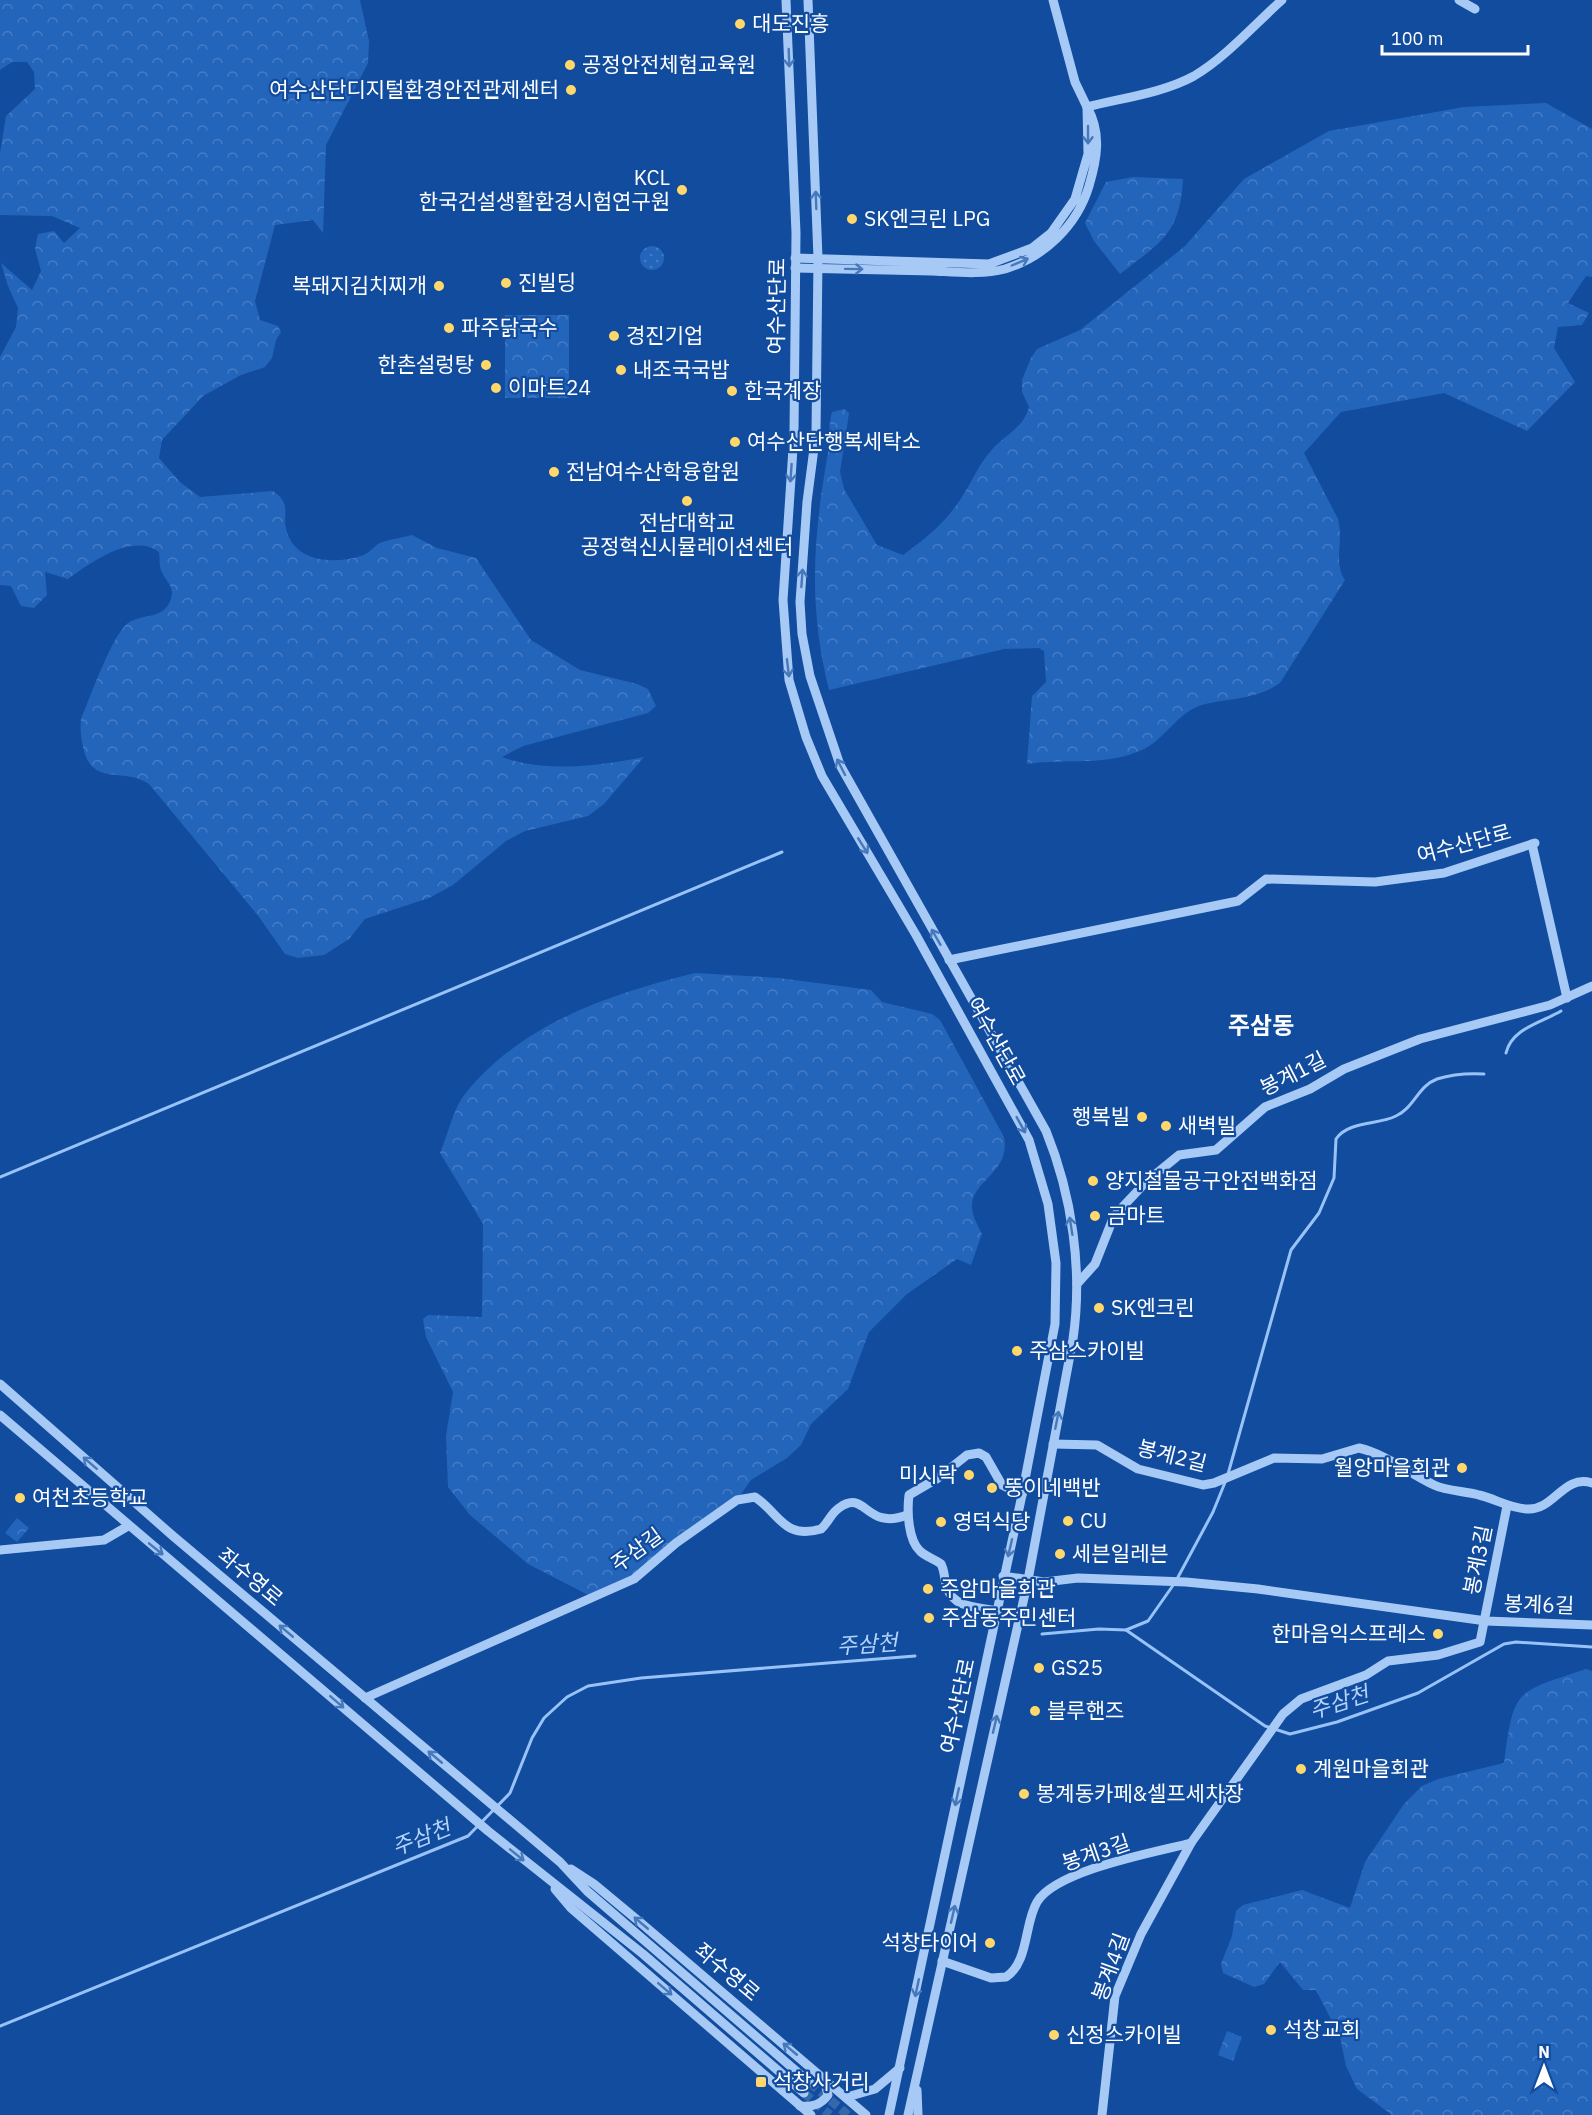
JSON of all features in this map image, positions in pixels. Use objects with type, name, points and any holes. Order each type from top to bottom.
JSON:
[{"type":"street","name":"여수산단로","points":[[786,0],[795,263],[794,433],[783,600],[789,680],[806,737],[822,776],[916,935],[1029,1140],[1051,1216],[1056,1284],[1055,1324],[1022,1495],[889,2115]]},
{"type":"street","name":"여수산단로","points":[[808,0],[819,258],[816,433],[807,502],[800,602],[802,634],[810,676],[840,765],[1051,1143],[1068,1207],[1077,1284],[1073,1339],[1028,1580],[908,2115]]},
{"type":"street","points":[[795,263],[819,269],[963,272],[1003,269],[1035,256],[1058,239],[1088,191],[1095,164],[1097,136],[1095,121],[1075,82],[1053,0]]},
{"type":"street","points":[[1088,107],[1171,86],[1192,76],[1210,65],[1281,0]]},
{"type":"street","points":[[1459,0],[1474,9]]},
{"type":"street","points":[[795,263],[819,258],[989,264],[1032,248],[1051,233],[1075,199],[1088,154],[1088,107]]},
{"type":"street","name":"여수산단로","points":[[950,960],[1238,902],[1266,879],[1375,882],[1444,873],[1533,843],[1567,998]]},
{"type":"street","name":"봉계1길","points":[[1077,1284],[1095,1264],[1114,1216],[1146,1182],[1179,1155],[1216,1150],[1265,1107],[1310,1089],[1344,1069],[1420,1039],[1505,1019],[1567,998],[1592,986]]},
{"type":"street","points":[[1056,1284],[1077,1284]]},
{"type":"street","name":"좌수영로","points":[[0,1384],[173,1536],[507,1816],[560,1862],[587,1891],[810,2083]]},
{"type":"street","name":"좌수영로","points":[[0,1415],[488,1831],[643,1954],[804,2093]]},
{"type":"street","name":"봉계2길","points":[[1053,1444],[1097,1445],[1143,1471],[1203,1485],[1214,1483],[1274,1458],[1322,1459],[1349,1449],[1359,1448],[1440,1487],[1478,1495],[1507,1506],[1539,1509],[1569,1485],[1579,1480],[1592,1483]]},
{"type":"street","points":[[996,1611],[960,1604],[952,1599],[945,1584],[943,1567],[919,1550],[907,1515],[911,1492],[938,1478],[969,1454],[985,1455],[1002,1485],[1022,1495]]},
{"type":"street","name":"주삼길","points":[[365,1698],[634,1579],[676,1543],[741,1498],[755,1497],[788,1528],[800,1532],[821,1529],[837,1509],[854,1501],[878,1519],[889,1520],[907,1515]]},
{"type":"street","name":"봉계3길","points":[[942,1961],[991,1978],[1006,1977],[1016,1967],[1034,1911],[1045,1893],[1093,1869],[1191,1844],[1278,1721],[1296,1701],[1366,1675],[1388,1661],[1438,1655],[1477,1645],[1483,1635],[1507,1506]]},
{"type":"street","points":[[0,1550],[104,1540],[128,1526]]},
{"type":"street","points":[[1003,1576],[1028,1580]]},
{"type":"street","name":"봉계3길","points":[[1028,1580],[1186,1582],[1486,1621]]},
{"type":"street","name":"봉계6길","points":[[1486,1621],[1592,1625]]},
{"type":"street","name":"봉계4길","points":[[1102,2115],[1117,1991],[1141,1934],[1191,1844]]},
{"type":"street","name":"좌수영로","points":[[560,1862],[594,1884],[823,2076],[866,2115]]},
{"type":"street","name":"좌수영로","points":[[546,1878],[571,1908],[811,2115]]},
{"type":"street","points":[[847,2097],[875,2089],[900,2068]]},
{"type":"street","points":[[917,2075],[918,2115]]},
{"type":"street","points":[[800,2106],[813,2106],[824,2101],[828,2089],[823,2076]]},
{"type":"green space","points":[[0,0],[360,0],[369,41],[368,63],[326,145],[323,233],[313,220],[275,225],[255,301],[260,320],[278,326],[281,332],[276,340],[272,358],[265,367],[241,375],[203,396],[162,440],[159,458],[180,482],[200,497],[273,491],[285,505],[285,525],[292,542],[299,550],[318,559],[351,559],[364,555],[380,543],[412,535],[437,548],[476,558],[531,640],[580,670],[637,684],[648,689],[656,706],[648,713],[523,746],[502,757],[536,765],[572,766],[644,757],[604,804],[588,816],[525,831],[506,841],[453,885],[429,898],[365,919],[349,939],[324,955],[298,958],[285,954],[259,917],[149,784],[129,776],[101,772],[93,768],[87,760],[83,747],[81,719],[115,640],[128,623],[158,613],[168,606],[171,599],[172,591],[161,570],[159,552],[148,547],[124,548],[99,558],[68,579],[45,572],[47,595],[34,608],[21,606],[11,586],[0,585],[0,357],[16,327],[18,308],[1,263],[32,290],[41,271],[35,249],[38,234],[54,231],[64,243],[80,228],[52,216],[0,215],[0,153],[6,116],[35,89],[34,72],[27,62],[12,62],[0,70]]},
{"type":"green space","points":[[1546,103],[1592,129],[1592,277],[1586,276],[1568,303],[1589,313],[1582,325],[1558,327],[1554,348],[1575,382],[1527,431],[1444,393],[1341,412],[1304,453],[1338,519],[1339,559],[1345,580],[1280,683],[1252,696],[1194,708],[1152,744],[1130,755],[1101,760],[1027,764],[1032,696],[1046,682],[1044,651],[1039,648],[1004,649],[829,690],[818,629],[815,572],[819,514],[832,412],[844,409],[849,413],[840,472],[844,489],[877,545],[903,555],[927,537],[948,516],[985,458],[1026,415],[1029,407],[1022,392],[1022,380],[1037,349],[1080,330],[1185,246],[1244,179],[1329,131],[1464,107]]},
{"type":"green space","points":[[1133,177],[1183,179],[1181,198],[1178,213],[1166,235],[1120,274],[1094,241],[1085,223],[1106,182]]},
{"type":"green space","points":[[652,246],[661,249],[664,258],[661,267],[652,270],[643,267],[640,258],[643,249]]},
{"type":"green space","points":[[505,315],[569,315],[569,398],[505,398]]},
{"type":"green space","points":[[695,973],[779,978],[871,990],[882,1002],[932,1014],[940,1020],[1004,1137],[1005,1149],[997,1168],[973,1198],[973,1214],[982,1234],[971,1265],[957,1259],[907,1294],[869,1332],[848,1389],[811,1424],[801,1445],[787,1458],[751,1480],[737,1500],[634,1579],[594,1598],[528,1564],[470,1515],[448,1487],[446,1436],[453,1392],[426,1337],[423,1319],[428,1315],[482,1317],[483,1224],[440,1153],[454,1115],[465,1094],[488,1069],[513,1048],[540,1030],[600,1002]]},
{"type":"green space","points":[[17,1518],[29,1528],[17,1542],[5,1533]]},
{"type":"green space","points":[[1586,1669],[1592,1671],[1592,2115],[1392,2115],[1357,2089],[1346,2066],[1340,2037],[1316,1990],[1303,1990],[1280,1962],[1264,1984],[1254,1987],[1223,1973],[1221,1964],[1232,1936],[1236,1911],[1243,1905],[1302,1890],[1350,1908],[1365,1862],[1404,1804],[1422,1786],[1438,1779],[1504,1763],[1511,1720],[1522,1696],[1545,1683]]},
{"type":"green space","points":[[1227,2031],[1242,2037],[1233,2061],[1218,2055]]},
{"type":"waterway","points":[[0,1177],[782,852]]},
{"type":"waterway","points":[[1506,1053],[1509,1045],[1521,1032],[1561,1011]]},
{"type":"waterway","points":[[1228,1474],[1291,1250],[1319,1213],[1334,1178],[1336,1139],[1348,1129],[1396,1116],[1407,1108],[1425,1087],[1437,1079],[1460,1074],[1484,1074]]},
{"type":"waterway","points":[[1177,1579],[1213,1512],[1226,1480]]},
{"type":"waterway","points":[[1126,1630],[1148,1621],[1174,1584]]},
{"type":"waterway","name":"주삼천","points":[[1042,1634],[1099,1629],[1126,1630],[1265,1726],[1290,1734],[1337,1722],[1418,1693],[1504,1644],[1516,1642],[1592,1647]]},
{"type":"waterway","name":"주삼천","points":[[0,2026],[468,1836],[510,1793],[532,1738],[544,1718],[567,1697],[588,1686],[641,1678],[915,1656]]},
{"type":"tunnel","points":[[810,2083],[848,2115]]},
{"type":"tunnel","points":[[804,2093],[830,2115]]},
{"type":"place","name":"대도진흥","points":[[740,24]]},
{"type":"place","name":"공정안전체험교육원","points":[[570,65]]},
{"type":"place","name":"여수산단디지털환경안전관제센터","points":[[571,90]]},
{"type":"place","name":"KCL 한국건설생활환경시험연구원","points":[[682,190]]},
{"type":"place","name":"SK엔크린 LPG","points":[[852,219]]},
{"type":"place","name":"진빌딩","points":[[506,283]]},
{"type":"place","name":"복돼지김치찌개","points":[[439,286]]},
{"type":"place","name":"파주닭국수","points":[[449,328]]},
{"type":"place","name":"경진기업","points":[[614,336]]},
{"type":"place","name":"한촌설렁탕","points":[[486,365]]},
{"type":"place","name":"내조국국밥","points":[[621,370]]},
{"type":"place","name":"이마트24","points":[[496,388]]},
{"type":"place","name":"한국계장","points":[[732,391]]},
{"type":"place","name":"여수산단행복세탁소","points":[[735,442]]},
{"type":"place","name":"전남여수산학융합원","points":[[554,472]]},
{"type":"place","name":"전남대학교 공정혁신시뮬레이션센터","points":[[687,501]]},
{"type":"place","name":"행복빌","points":[[1142,1117]]},
{"type":"place","name":"새벽빌","points":[[1166,1126]]},
{"type":"place","name":"양지철물공구안전백화점","points":[[1093,1181]]},
{"type":"place","name":"금마트","points":[[1095,1216]]},
{"type":"place","name":"SK엔크린","points":[[1099,1308]]},
{"type":"place","name":"주삼스카이빌","points":[[1017,1351]]},
{"type":"place","name":"월앙마을회관","points":[[1462,1468]]},
{"type":"place","name":"미시락","points":[[969,1475]]},
{"type":"place","name":"뚱이네백반","points":[[992,1488]]},
{"type":"place","name":"여천초등학교","points":[[20,1498]]},
{"type":"place","name":"CU","points":[[1068,1521]]},
{"type":"place","name":"영덕식당","points":[[941,1522]]},
{"type":"place","name":"세븐일레븐","points":[[1060,1554]]},
{"type":"place","name":"주암마을회관","points":[[928,1589]]},
{"type":"place","name":"주삼동주민센터","points":[[929,1618]]},
{"type":"place","name":"한마음익스프레스","points":[[1438,1634]]},
{"type":"place","name":"GS25","points":[[1039,1668]]},
{"type":"place","name":"블루핸즈","points":[[1035,1711]]},
{"type":"place","name":"계원마을회관","points":[[1301,1769]]},
{"type":"place","name":"봉계동카페&셀프세차장","points":[[1024,1794]]},
{"type":"place","name":"석창타이어","points":[[990,1943]]},
{"type":"place","name":"석창교회","points":[[1271,2030]]},
{"type":"place","name":"신정스카이빌","points":[[1054,2035]]},
{"type":"place","name":"석창사거리","points":[[761,2082]]},
{"type":"district","name":"주삼동","points":[[1261,1026]]}]
